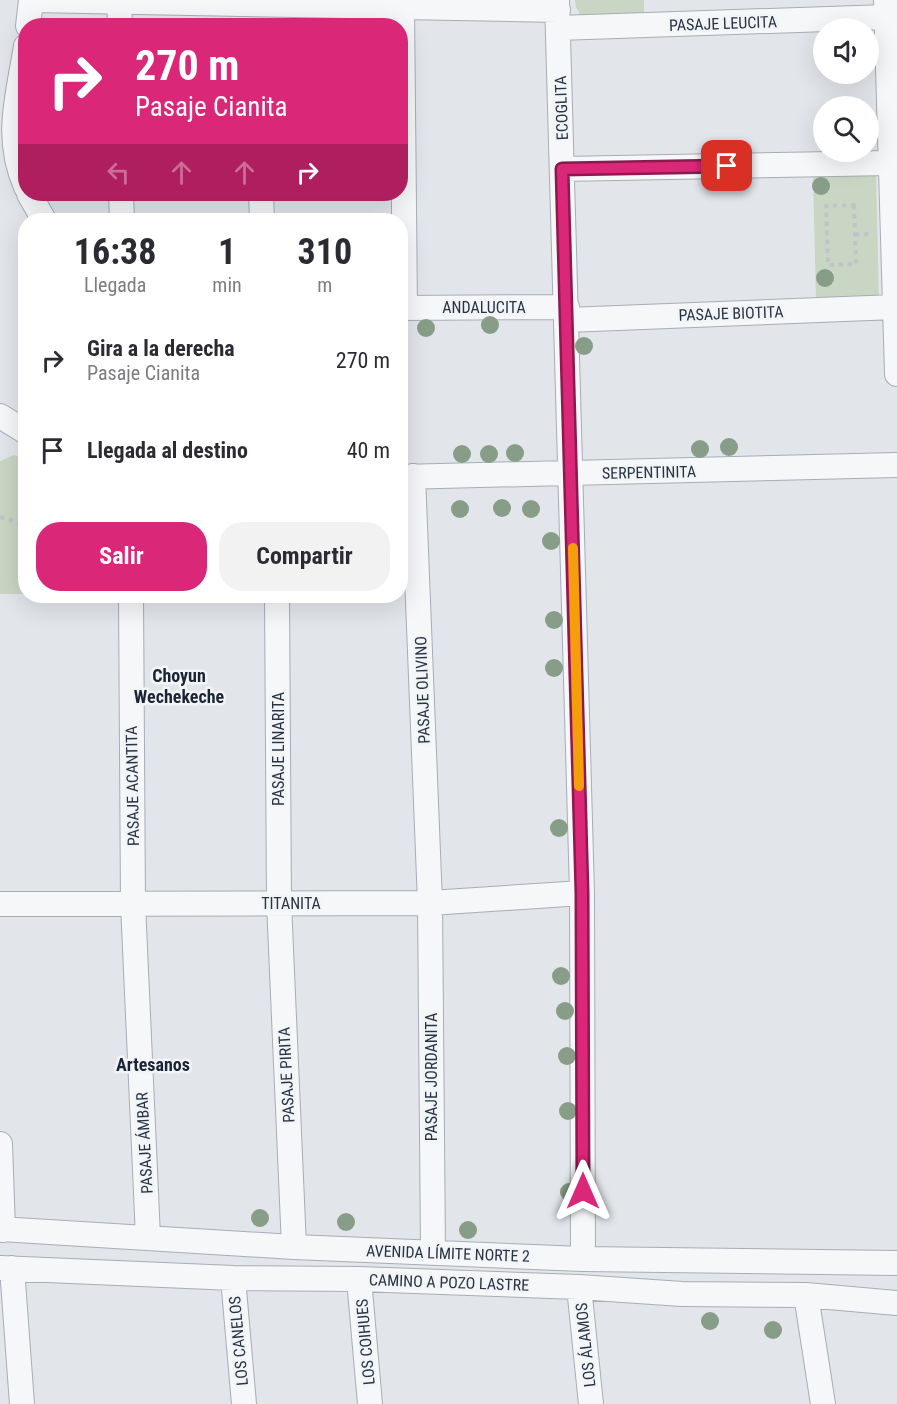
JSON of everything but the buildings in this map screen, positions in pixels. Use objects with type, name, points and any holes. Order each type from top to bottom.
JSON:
[{"type":"street","name":"PASAJE LEUCITA","points":[[31,0],[119,1],[256,15],[402,8],[558,13],[886,9]]},
{"type":"street","points":[[29,18],[31,0]]},
{"type":"street","points":[[119,1],[120,18]]},
{"type":"street","points":[[402,8],[402,18]]},
{"type":"street","points":[[886,9],[897,374]]},
{"type":"street","name":"ECOGLITA","points":[[558,13],[582,893],[583,1259]]},
{"type":"street","points":[[18,101],[13,136],[18,164]]},
{"type":"street","points":[[562,169],[891,162]]},
{"type":"street","name":"PASAJE BIOTITA","points":[[567,313],[895,307]]},
{"type":"street","name":"ANDALUCITA","points":[[408,308],[567,313]]},
{"type":"street","points":[[0,416],[18,427]]},
{"type":"street","name":"SERPENTINITA","points":[[408,477],[897,465]]},
{"type":"street","name":"PASAJE OLIVINO","points":[[408,512],[430,903]]},
{"type":"street","name":"PASAJE ACANTITA","points":[[131,603],[134,904]]},
{"type":"street","name":"PASAJE LINARITA","points":[[276,603],[279,903]]},
{"type":"street","name":"TITANITA","points":[[0,904],[430,903],[582,893]]},
{"type":"street","name":"PASAJE PIRITA","points":[[279,903],[294,1247]]},
{"type":"street","name":"PASAJE JORDANITA","points":[[430,903],[433,1252]]},
{"type":"street","name":"PASAJE ÁMBAR","points":[[134,904],[148,1238]]},
{"type":"street","points":[[0,1144],[1,1230]]},
{"type":"street","name":"AVENIDA LÍMITE NORTE 2","points":[[1,1230],[294,1247],[583,1259],[897,1263]]},
{"type":"street","points":[[6,1268],[22,1404]]},
{"type":"street","name":"CAMINO A POZO LASTRE","points":[[6,1268],[233,1278],[359,1279],[579,1287],[682,1294],[806,1295],[897,1303]]},
{"type":"street","name":"LOS CANELOS","points":[[233,1278],[244,1404]]},
{"type":"street","name":"LOS COIHUES","points":[[359,1279],[370,1404]]},
{"type":"street","name":"LOS ÁLAMOS","points":[[579,1287],[591,1404]]},
{"type":"street","points":[[806,1295],[823,1404]]},
{"type":"path","points":[[854,205],[856,264],[828,265],[826,206],[854,205]]},
{"type":"path","points":[[0,517],[18,523]]},
{"type":"green space","points":[[575,0],[644,0],[644,18],[581,16]]},
{"type":"green space","points":[[876,172],[879,300],[816,300],[813,177],[816,174]]},
{"type":"green space","points":[[14,455],[18,456],[18,594],[0,594],[0,461]]},
{"type":"slow traffic","points":[[573,548],[579,786]]},
{"type":"district","name":"Choyun Wechekeche","points":[[179,686]]},
{"type":"district","name":"Artesanos","points":[[153,1065]]},
{"type":"route","points":[[583,1191],[582,893],[562,169],[727,166]]}]
